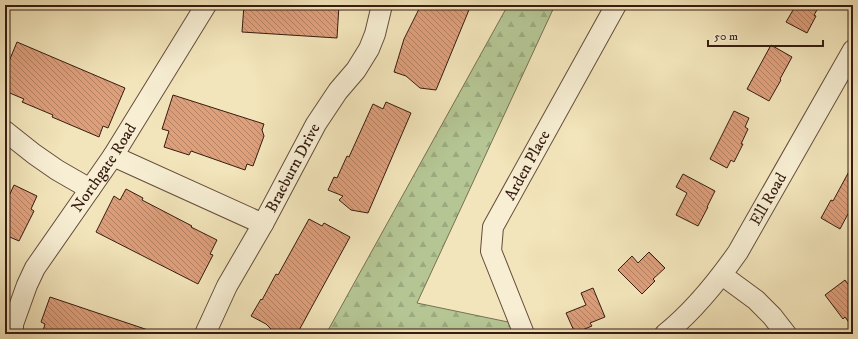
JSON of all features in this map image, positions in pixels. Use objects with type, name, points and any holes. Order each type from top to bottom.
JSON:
[{"type":"street","name":"Northgate Road","points":[[13,334],[13,324],[27,285],[35,268],[113,156],[206,5]]},
{"type":"street","name":"Braeburn Drive","points":[[205,334],[227,286],[263,224],[316,124],[338,91],[356,70],[369,49],[375,34],[382,5]]},
{"type":"street","name":"Arden Place","points":[[524,334],[492,251],[493,227],[616,5]]},
{"type":"street","name":"Ell Road","points":[[665,334],[702,300],[738,252],[853,50]]},
{"type":"street","points":[[5,131],[51,166],[90,189]]},
{"type":"street","points":[[113,156],[263,224]]},
{"type":"street","points":[[722,275],[756,300],[772,316],[786,334]]},
{"type":"green space","points":[[508,5],[555,5],[417,303],[532,327],[533,334],[326,334]]},
{"type":"building","points":[[244,5],[339,5],[337,38],[242,32]]},
{"type":"building","points":[[421,5],[471,5],[436,90],[420,88],[406,76],[394,72],[404,39]]},
{"type":"building","points":[[796,5],[820,5],[814,15],[816,16],[807,33],[786,22]]},
{"type":"building","points":[[17,42],[125,88],[108,128],[103,126],[99,137],[52,117],[53,115],[22,102],[24,99],[5,91],[8,78],[5,76],[5,71]]},
{"type":"building","points":[[771,45],[792,57],[769,101],[747,89]]},
{"type":"building","points":[[173,95],[264,124],[262,130],[264,136],[253,166],[247,164],[245,170],[191,151],[189,155],[164,147],[169,131],[162,129]]},
{"type":"building","points":[[386,102],[411,113],[368,213],[351,210],[339,200],[343,196],[328,190],[334,177],[337,178],[347,156],[349,157],[373,104],[383,109]]},
{"type":"building","points":[[734,111],[749,118],[745,127],[748,129],[741,144],[743,144],[734,162],[731,160],[727,168],[710,159]]},
{"type":"building","points":[[853,164],[853,214],[849,212],[840,229],[821,218],[831,200],[833,201]]},
{"type":"building","points":[[683,174],[715,191],[698,226],[676,215],[687,193],[676,187]]},
{"type":"building","points":[[14,185],[37,196],[31,209],[34,211],[19,241],[5,235],[5,194],[9,196]]},
{"type":"building","points":[[126,189],[143,198],[142,200],[217,240],[210,254],[213,255],[198,284],[96,232],[114,196],[120,200]]},
{"type":"building","points":[[309,219],[322,226],[324,223],[350,237],[297,334],[276,334],[266,324],[251,316],[261,299],[262,300],[276,274],[278,275]]},
{"type":"building","points":[[649,252],[665,268],[653,279],[655,281],[642,294],[618,270],[632,256],[638,263]]},
{"type":"building","points":[[845,280],[853,291],[853,328],[845,317],[843,319],[825,295]]},
{"type":"building","points":[[593,288],[605,317],[590,323],[592,326],[575,333],[566,313],[586,305],[581,293]]},
{"type":"building","points":[[50,297],[154,332],[154,334],[42,334],[45,324],[41,322]]}]
